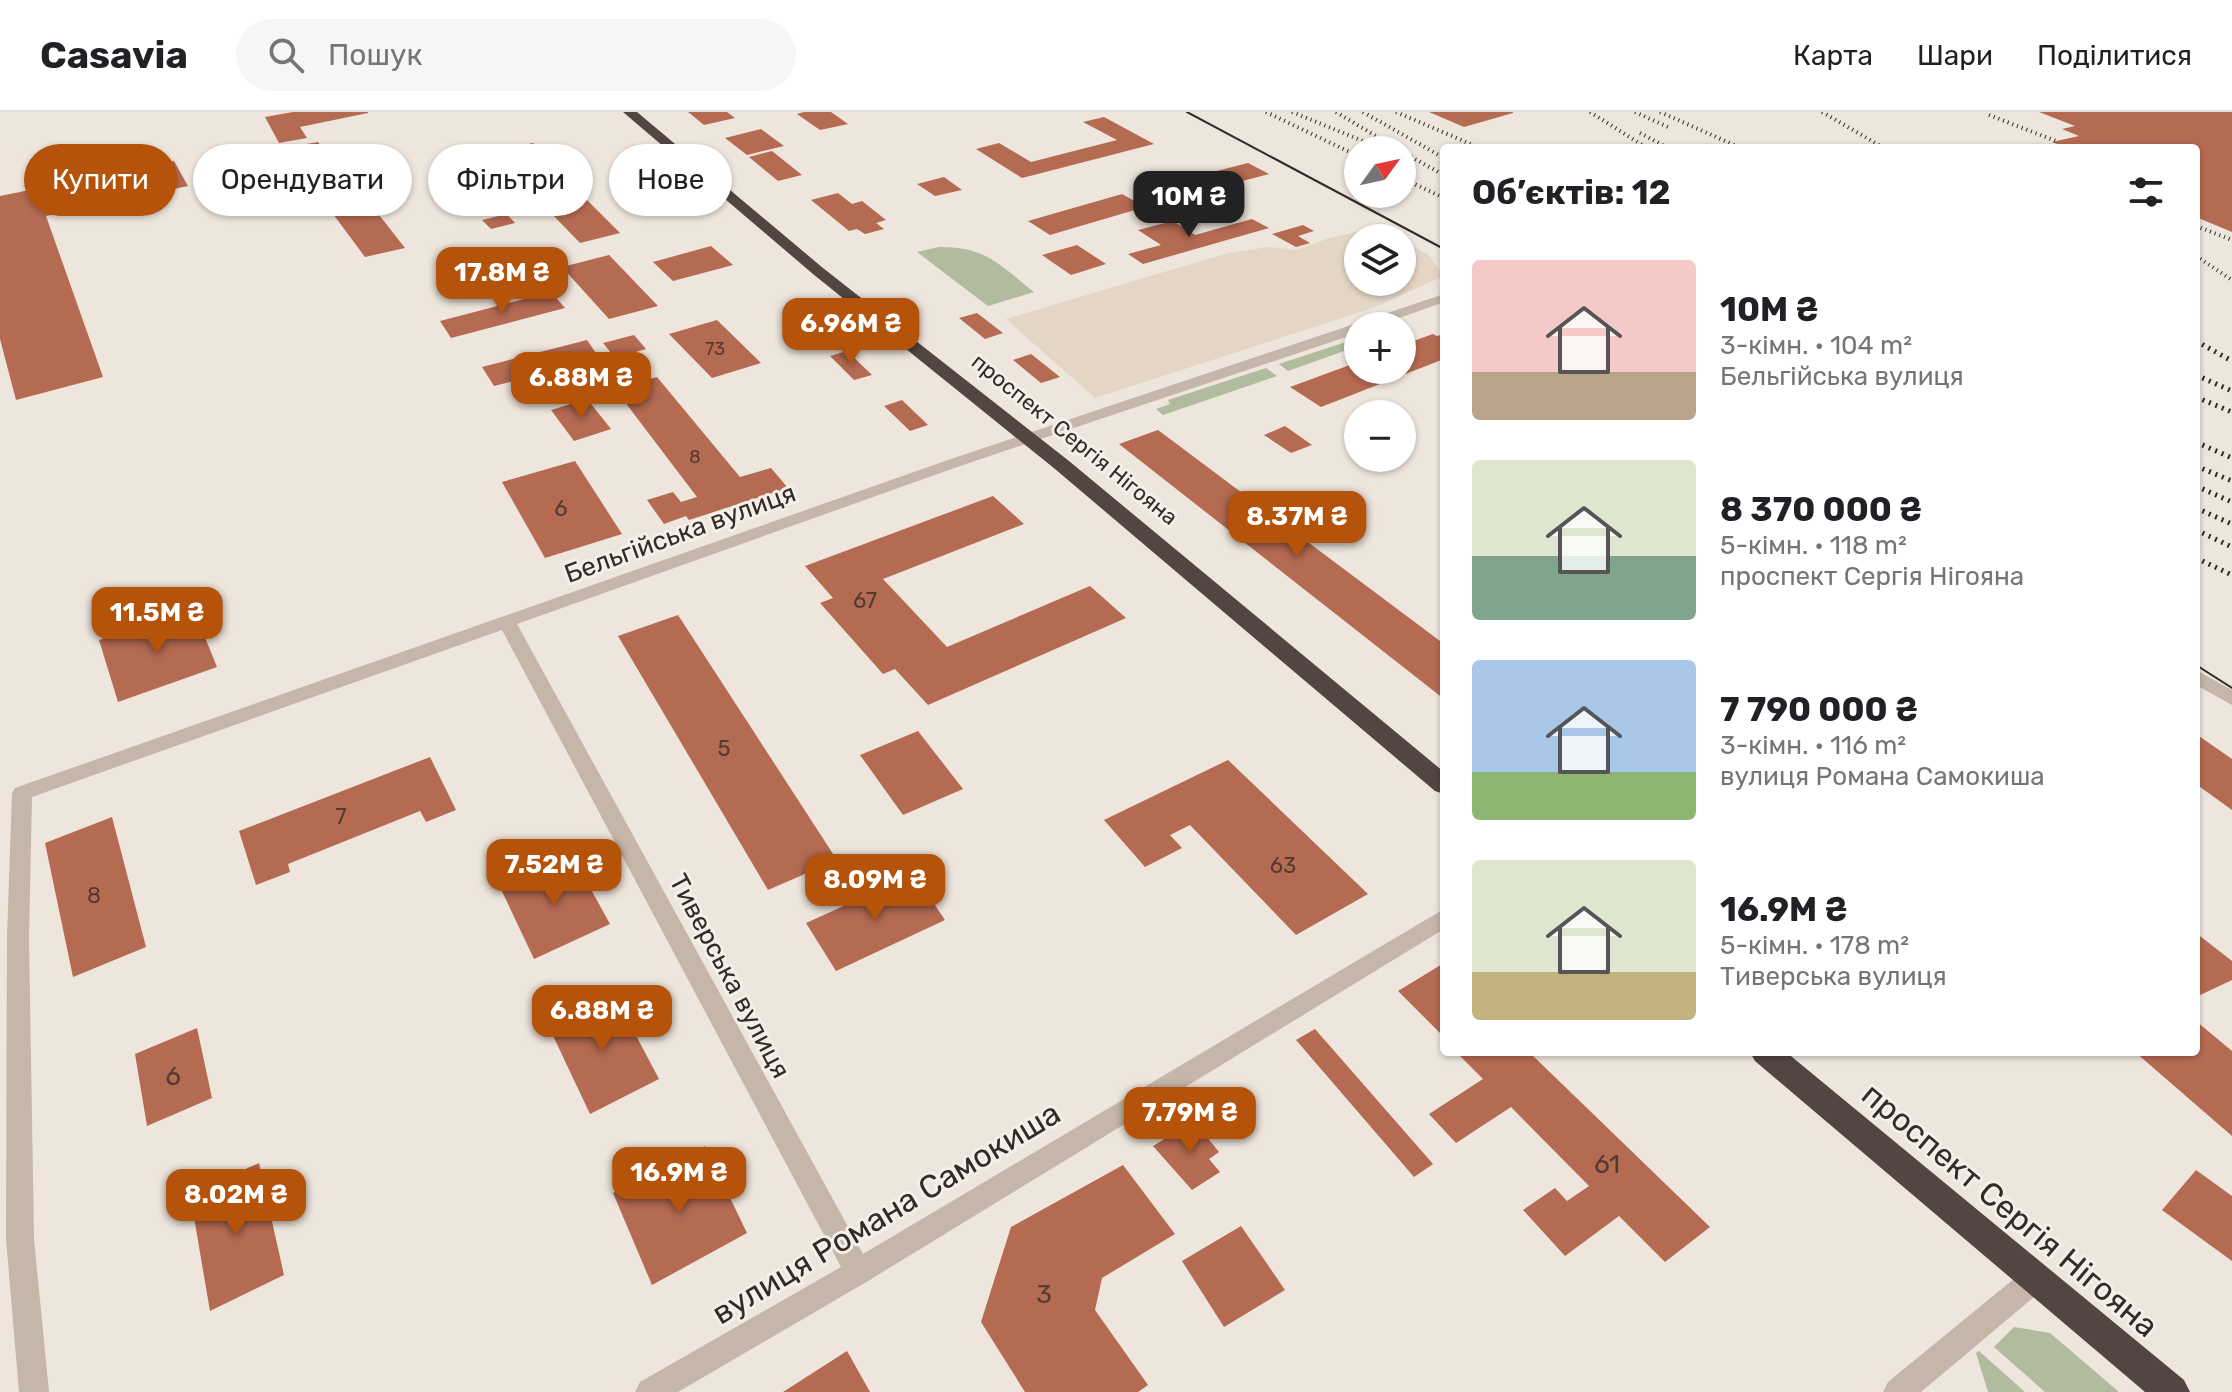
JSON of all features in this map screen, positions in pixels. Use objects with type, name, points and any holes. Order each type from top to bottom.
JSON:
[{"type":"highway","name":"проспект Сергія Нігояна","points":[[629,112],[1440,782]]},
{"type":"highway","name":"проспект Сергія Нігояна","points":[[1770,1056],[2172,1392]]},
{"type":"street","points":[[1404,312],[1440,299]]},
{"type":"street","name":"Бельгійська вулиця","points":[[34,1392],[20,1239],[18,938],[22,793],[76,771],[1028,439],[1344,333]]},
{"type":"street","name":"Тиверська вулиця","points":[[507,622],[858,1272]]},
{"type":"street","points":[[2200,679],[2232,699]]},
{"type":"street","name":"вулиця Романа Самокиша","points":[[650,1392],[858,1272],[1440,920]]},
{"type":"street","points":[[1898,1392],[2036,1278]]},
{"type":"green space","points":[[939,247],[981,254],[1001,265],[1034,292],[988,306],[917,252]]},
{"type":"green space","points":[[1344,343],[1344,351],[1288,371],[1279,364]]},
{"type":"green space","points":[[1266,368],[1277,376],[1163,415],[1156,409],[1170,404],[1168,400]]},
{"type":"green space","points":[[2014,1327],[2050,1333],[2119,1392],[2045,1392],[1994,1347]]},
{"type":"green space","points":[[1979,1351],[2025,1392],[1988,1392],[1976,1353]]},
{"type":"shaded area","points":[[1344,235],[1344,296],[1399,296],[1370,309],[1344,312],[1344,317],[1095,398],[1006,319],[1228,253],[1269,247],[1296,250]]},
{"type":"shaded area","points":[[1416,248],[1428,255],[1440,271],[1440,278],[1416,288]]},
{"type":"building","points":[[293,112],[368,113],[300,127],[307,138],[279,143],[265,117]]},
{"type":"building","points":[[688,112],[727,112],[735,118],[704,125]]},
{"type":"building","points":[[831,112],[848,124],[820,130],[797,114]]},
{"type":"building","points":[[1429,112],[1513,112],[1513,113],[1464,127]]},
{"type":"building","points":[[2039,112],[2232,112],[2232,232],[2200,219],[2200,144],[2052,142],[2079,136],[2062,129],[2075,126]]},
{"type":"building","points":[[1104,117],[1154,144],[1022,178],[976,149],[999,143],[1031,162],[1117,140],[1083,122]]},
{"type":"building","points":[[761,129],[784,146],[747,155],[725,138]]},
{"type":"building","points":[[772,151],[802,175],[778,181],[749,157]]},
{"type":"building","points":[[1248,163],[1269,174],[1171,200],[1151,188]]},
{"type":"building","points":[[177,166],[188,186],[177,188]]},
{"type":"building","points":[[944,177],[962,190],[935,196],[917,184]]},
{"type":"building","points":[[24,191],[24,216],[46,216],[103,377],[16,400],[0,339],[0,196]]},
{"type":"building","points":[[838,193],[852,204],[862,201],[886,220],[876,223],[884,229],[865,234],[857,229],[849,231],[811,200]]},
{"type":"building","points":[[1122,194],[1145,207],[1050,235],[1028,221]]},
{"type":"building","points":[[593,206],[620,233],[580,243],[554,216],[593,216]]},
{"type":"building","points":[[335,216],[380,216],[405,248],[365,257]]},
{"type":"building","points":[[509,216],[515,223],[491,229],[482,220]]},
{"type":"building","points":[[1252,219],[1269,228],[1143,264],[1128,254],[1161,245],[1138,230],[1173,221],[1195,235]]},
{"type":"building","points":[[1303,225],[1314,231],[1298,236],[1310,243],[1296,247],[1272,234]]},
{"type":"building","points":[[1077,245],[1106,264],[1071,275],[1042,255]]},
{"type":"building","points":[[711,246],[733,265],[673,281],[653,262]]},
{"type":"building","points":[[468,253],[489,280],[459,288],[440,259]]},
{"type":"building","points":[[609,255],[658,306],[609,319],[562,267]]},
{"type":"building","points":[[551,292],[565,308],[451,338],[440,321]]},
{"type":"building","points":[[977,313],[1003,333],[985,339],[959,318]]},
{"type":"building","points":[[717,320],[761,363],[712,378],[669,334]]},
{"type":"building","points":[[1433,334],[1440,335],[1440,361],[1416,370],[1416,340]]},
{"type":"building","points":[[634,335],[646,349],[615,358],[603,343]]},
{"type":"building","points":[[587,340],[600,359],[494,386],[482,367]]},
{"type":"building","points":[[847,351],[872,375],[854,380],[830,356]]},
{"type":"building","points":[[1031,354],[1060,377],[1041,383],[1013,360]]},
{"type":"building","points":[[1344,367],[1344,384],[1380,384],[1321,407],[1290,387]]},
{"type":"building","points":[[657,377],[740,477],[771,468],[788,488],[689,520],[686,516],[664,524],[647,500],[673,492],[681,502],[697,497],[615,389]]},
{"type":"building","points":[[587,399],[611,429],[574,441],[551,410]]},
{"type":"building","points":[[902,400],[928,425],[910,431],[884,406]]},
{"type":"building","points":[[1285,426],[1312,445],[1291,453],[1264,435]]},
{"type":"building","points":[[1158,430],[1440,641],[1440,696],[1119,444]]},
{"type":"building","points":[[575,461],[622,534],[545,558],[502,482]]},
{"type":"building","points":[[993,496],[1024,524],[883,579],[947,647],[1090,586],[1126,618],[928,705],[895,669],[883,674],[820,603],[833,598],[805,566]]},
{"type":"building","points":[[193,608],[217,667],[118,702],[99,640]]},
{"type":"building","points":[[678,615],[837,860],[768,890],[618,636]]},
{"type":"building","points":[[918,731],[963,789],[903,815],[860,755]]},
{"type":"building","points":[[2200,737],[2232,759],[2232,810],[2200,787]]},
{"type":"building","points":[[430,757],[456,810],[426,822],[420,811],[288,864],[290,872],[256,885],[239,831]]},
{"type":"building","points":[[1228,760],[1368,894],[1296,935],[1190,825],[1170,835],[1182,848],[1145,867],[1104,820]]},
{"type":"building","points":[[112,817],[146,947],[73,977],[45,843]]},
{"type":"building","points":[[572,855],[610,924],[534,959],[500,887]]},
{"type":"building","points":[[914,874],[945,920],[836,971],[806,923]]},
{"type":"building","points":[[2200,936],[2232,961],[2232,980],[2200,995]]},
{"type":"building","points":[[1440,965],[1440,1033],[1398,991]]},
{"type":"building","points":[[613,992],[659,1079],[590,1114],[547,1023]]},
{"type":"building","points":[[2200,1024],[2232,1051],[2232,1136],[2140,1056],[2200,1056]]},
{"type":"building","points":[[197,1028],[212,1098],[147,1126],[135,1054]]},
{"type":"building","points":[[1315,1029],[1433,1164],[1414,1177],[1296,1040]]},
{"type":"building","points":[[1460,1056],[1533,1056],[1710,1227],[1665,1262],[1619,1216],[1565,1256],[1523,1210],[1555,1188],[1567,1201],[1589,1186],[1511,1107],[1456,1143],[1429,1114],[1483,1079]]},
{"type":"building","points":[[1194,1121],[1219,1152],[1209,1159],[1220,1172],[1192,1190],[1153,1146]]},
{"type":"building","points":[[705,1146],[747,1233],[652,1285],[613,1193]]},
{"type":"building","points":[[259,1163],[284,1275],[210,1311],[190,1194]]},
{"type":"building","points":[[1123,1165],[1175,1234],[1102,1278],[1095,1310],[1148,1385],[1138,1392],[1025,1392],[981,1322],[1011,1227]]},
{"type":"building","points":[[2196,1170],[2232,1196],[2232,1261],[2162,1210]]},
{"type":"building","points":[[1241,1226],[1285,1290],[1224,1327],[1182,1261]]},
{"type":"building","points":[[847,1351],[870,1392],[783,1392]]},
{"type":"tram line","points":[[1187,112],[1440,247]]},
{"type":"tram line","points":[[2200,668],[2232,688]]},
{"type":"railway","points":[[1266,112],[1344,149]]},
{"type":"railway","points":[[1292,112],[1351,136]]},
{"type":"railway","points":[[1336,112],[1376,136]]},
{"type":"railway","points":[[1363,112],[1440,156]]},
{"type":"railway","points":[[1396,112],[1471,144]]},
{"type":"railway","points":[[1590,112],[1641,144]]},
{"type":"railway","points":[[1635,112],[1668,127]]},
{"type":"railway","points":[[1660,112],[1732,144]]},
{"type":"railway","points":[[1822,112],[1877,144]]},
{"type":"railway","points":[[1989,115],[2056,141]]},
{"type":"railway","points":[[1640,133],[1661,144]]},
{"type":"railway","points":[[1416,160],[1440,173]]},
{"type":"railway","points":[[1416,185],[1440,196]]},
{"type":"railway","points":[[2200,228],[2232,240]]},
{"type":"railway","points":[[2200,259],[2232,280]]},
{"type":"railway","points":[[2200,343],[2232,361]]},
{"type":"railway","points":[[2200,377],[2232,391]]},
{"type":"railway","points":[[2200,399],[2232,412]]},
{"type":"railway","points":[[2200,444],[2232,458]]},
{"type":"railway","points":[[2200,468],[2232,481]]},
{"type":"railway","points":[[2200,488],[2232,502]]},
{"type":"railway","points":[[2200,510],[2232,524]]},
{"type":"railway","points":[[2200,532],[2232,547]]},
{"type":"railway","points":[[2200,560],[2232,575]]}]
